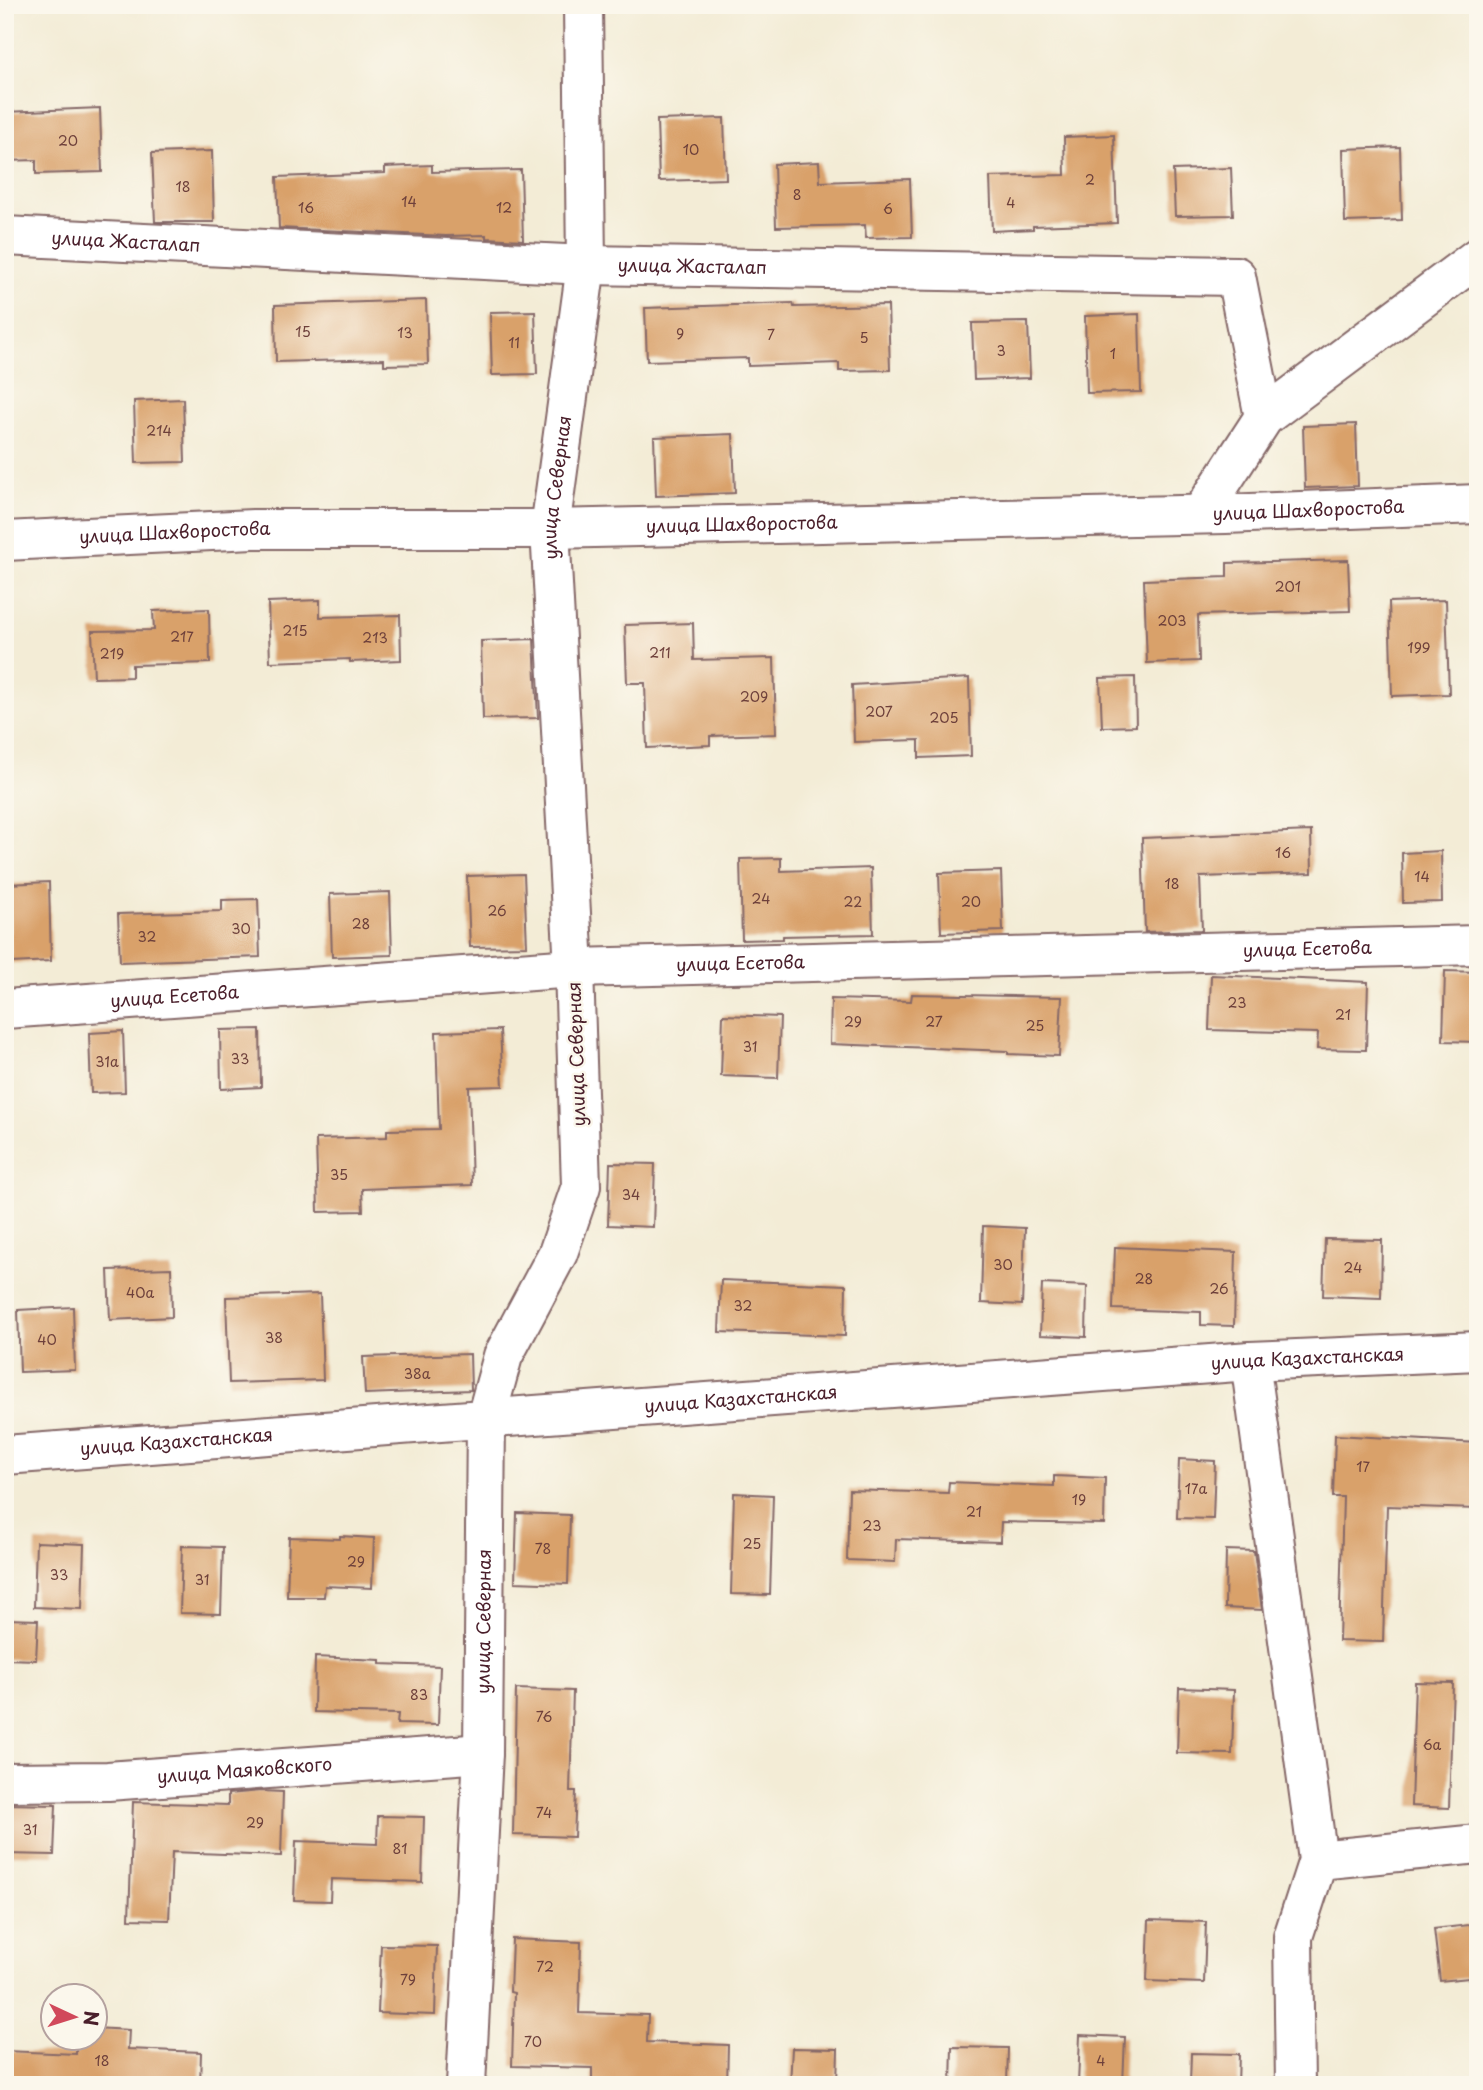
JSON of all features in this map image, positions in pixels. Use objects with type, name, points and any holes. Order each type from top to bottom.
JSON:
[{"type":"street","name":"улица Северная","points":[[466,2085],[483,1753],[486,1418],[503,1356],[558,1253],[581,1186],[575,968],[550,529],[586,265],[583,5]]},
{"type":"street","name":"улица Жасталап","points":[[5,236],[586,265],[1236,276],[1265,417]]},
{"type":"street","points":[[1201,514],[1265,417],[1478,257]]},
{"type":"street","name":"улица Шахворостова","points":[[5,541],[253,529],[550,529],[1201,514],[1478,504]]},
{"type":"street","name":"улица Есетова","points":[[5,1009],[575,968],[1478,945]]},
{"type":"street","name":"улица Казахстанская","points":[[5,1455],[1250,1361],[1478,1351]]},
{"type":"street","points":[[1250,1361],[1318,1860],[1293,1937],[1295,2085]]},
{"type":"street","name":"улица Маяковского","points":[[5,1782],[108,1781],[483,1753]]},
{"type":"street","points":[[1318,1860],[1478,1844]]},
{"type":"building","points":[[100,108],[102,172],[36,174],[36,160],[5,161],[5,112]]},
{"type":"building","points":[[724,118],[726,179],[659,181],[657,120]]},
{"type":"building","points":[[1114,135],[1117,223],[1033,226],[1033,229],[992,231],[990,177],[1065,175],[1064,137]]},
{"type":"building","points":[[1400,147],[1402,220],[1345,222],[1343,149]]},
{"type":"building","points":[[212,151],[214,222],[155,222],[152,153]]},
{"type":"building","points":[[819,162],[820,182],[910,179],[912,237],[866,238],[865,225],[776,227],[774,164]]},
{"type":"building","points":[[432,165],[432,172],[521,170],[523,240],[486,238],[486,235],[446,236],[279,228],[277,177],[385,173],[385,167]]},
{"type":"building","points":[[1231,168],[1233,215],[1175,216],[1173,170]]},
{"type":"building","points":[[426,300],[428,364],[384,365],[384,359],[276,362],[275,305]]},
{"type":"building","points":[[793,303],[794,307],[888,305],[890,370],[839,371],[839,363],[748,366],[748,358],[647,361],[645,308]]},
{"type":"building","points":[[535,311],[537,374],[492,375],[490,312]]},
{"type":"building","points":[[1139,314],[1141,392],[1087,393],[1085,316]]},
{"type":"building","points":[[1028,322],[1030,378],[974,380],[972,323]]},
{"type":"building","points":[[183,399],[185,462],[136,463],[134,401]]},
{"type":"building","points":[[1356,424],[1358,486],[1305,488],[1303,426]]},
{"type":"building","points":[[733,434],[735,493],[656,496],[654,437]]},
{"type":"building","points":[[1348,560],[1350,611],[1198,615],[1199,661],[1147,663],[1144,580],[1227,577],[1227,563]]},
{"type":"building","points":[[320,600],[320,617],[400,615],[401,660],[270,662],[268,602]]},
{"type":"building","points":[[1446,600],[1449,694],[1392,696],[1389,602]]},
{"type":"building","points":[[209,609],[210,663],[132,665],[132,677],[94,678],[92,631],[154,630],[153,611]]},
{"type":"building","points":[[693,623],[694,660],[774,658],[776,734],[710,736],[710,745],[647,748],[645,683],[627,683],[625,625]]},
{"type":"building","points":[[534,639],[538,718],[483,719],[481,641]]},
{"type":"building","points":[[1135,677],[1136,726],[1102,727],[1100,678]]},
{"type":"building","points":[[969,678],[971,756],[919,758],[919,740],[854,742],[852,685]]},
{"type":"building","points":[[1311,831],[1312,873],[1200,877],[1202,930],[1145,932],[1142,838]]},
{"type":"building","points":[[1441,851],[1442,902],[1403,903],[1402,853]]},
{"type":"building","points":[[781,858],[781,871],[871,868],[873,934],[783,936],[783,939],[742,940],[740,859]]},
{"type":"building","points":[[1001,871],[1003,931],[941,933],[939,873]]},
{"type":"building","points":[[524,874],[527,946],[470,947],[467,876]]},
{"type":"building","points":[[49,882],[51,961],[11,963],[8,884]]},
{"type":"building","points":[[390,892],[392,955],[332,957],[330,894]]},
{"type":"building","points":[[258,899],[260,957],[120,962],[118,914],[222,911],[222,900]]},
{"type":"building","points":[[1445,971],[1478,972],[1478,1042],[1443,1041]]},
{"type":"building","points":[[1211,975],[1368,982],[1366,1050],[1317,1049],[1318,1033],[1209,1030]]},
{"type":"building","points":[[912,994],[1062,997],[1059,1056],[1008,1054],[1008,1051],[830,1044],[831,999],[911,1001]]},
{"type":"building","points":[[723,1015],[780,1017],[778,1078],[721,1076]]},
{"type":"building","points":[[260,1029],[261,1087],[221,1089],[220,1030]]},
{"type":"building","points":[[500,1030],[503,1086],[469,1087],[472,1185],[362,1189],[363,1211],[318,1212],[316,1139],[387,1137],[387,1130],[439,1129],[436,1032]]},
{"type":"building","points":[[123,1031],[125,1092],[91,1093],[89,1033]]},
{"type":"building","points":[[610,1163],[655,1164],[653,1227],[608,1225]]},
{"type":"building","points":[[983,1226],[1025,1228],[1022,1305],[981,1303]]},
{"type":"building","points":[[1325,1239],[1382,1240],[1381,1298],[1323,1296]]},
{"type":"building","points":[[1115,1247],[1236,1252],[1234,1326],[1201,1325],[1201,1312],[1113,1309]]},
{"type":"building","points":[[171,1268],[172,1317],[110,1320],[108,1270]]},
{"type":"building","points":[[721,1280],[846,1285],[845,1336],[719,1332]]},
{"type":"building","points":[[1042,1284],[1087,1286],[1086,1337],[1040,1335]]},
{"type":"building","points":[[320,1294],[323,1380],[229,1383],[226,1297]]},
{"type":"building","points":[[73,1307],[75,1370],[20,1372],[18,1310]]},
{"type":"building","points":[[470,1354],[471,1390],[365,1394],[363,1357]]},
{"type":"building","points":[[1335,1435],[1478,1443],[1477,1509],[1387,1506],[1383,1642],[1339,1641],[1343,1497],[1333,1497]]},
{"type":"building","points":[[1179,1459],[1215,1461],[1213,1519],[1177,1518]]},
{"type":"building","points":[[1054,1476],[1105,1478],[1104,1524],[1001,1522],[1000,1542],[896,1539],[895,1562],[847,1560],[849,1490],[948,1493],[949,1482],[1054,1486]]},
{"type":"building","points":[[734,1493],[773,1495],[770,1595],[731,1594]]},
{"type":"building","points":[[517,1513],[570,1515],[568,1584],[515,1582]]},
{"type":"building","points":[[340,1536],[374,1538],[372,1588],[325,1586],[324,1597],[287,1597],[289,1537],[340,1539]]},
{"type":"building","points":[[36,1542],[84,1544],[82,1609],[34,1607]]},
{"type":"building","points":[[182,1546],[223,1547],[221,1614],[180,1613]]},
{"type":"building","points":[[1226,1550],[1254,1551],[1262,1610],[1225,1608]]},
{"type":"building","points":[[5,1619],[38,1620],[36,1660],[5,1659]]},
{"type":"building","points":[[315,1657],[380,1660],[380,1664],[440,1666],[438,1725],[397,1724],[398,1714],[314,1712]]},
{"type":"building","points":[[1415,1682],[1453,1683],[1449,1808],[1411,1806]]},
{"type":"building","points":[[1179,1688],[1234,1690],[1232,1754],[1177,1753]]},
{"type":"building","points":[[516,1689],[573,1691],[570,1791],[576,1791],[574,1837],[513,1835]]},
{"type":"building","points":[[283,1792],[281,1856],[172,1852],[169,1920],[129,1919],[133,1802],[228,1805],[228,1794]]},
{"type":"building","points":[[5,1804],[56,1805],[54,1855],[5,1854]]},
{"type":"building","points":[[378,1816],[424,1817],[422,1882],[331,1879],[330,1901],[294,1900],[296,1841],[377,1844]]},
{"type":"building","points":[[1149,1920],[1206,1922],[1204,1983],[1147,1981]]},
{"type":"building","points":[[1478,1924],[1478,1977],[1440,1981],[1434,1929]]},
{"type":"building","points":[[512,1939],[581,1942],[579,2013],[648,2015],[647,2042],[728,2045],[727,2085],[592,2085],[592,2068],[512,2066]]},
{"type":"building","points":[[381,1945],[437,1946],[435,2015],[378,2013]]},
{"type":"building","points":[[108,2029],[129,2030],[128,2049],[201,2052],[200,2085],[5,2085],[5,2051],[76,2054],[108,2052]]},
{"type":"building","points":[[1080,2035],[1125,2037],[1123,2085],[1078,2085]]},
{"type":"building","points":[[952,2047],[1008,2048],[1007,2085],[951,2085]]},
{"type":"building","points":[[792,2048],[838,2049],[837,2085],[790,2085]]},
{"type":"building","points":[[1191,2053],[1239,2054],[1238,2085],[1190,2085]]}]
